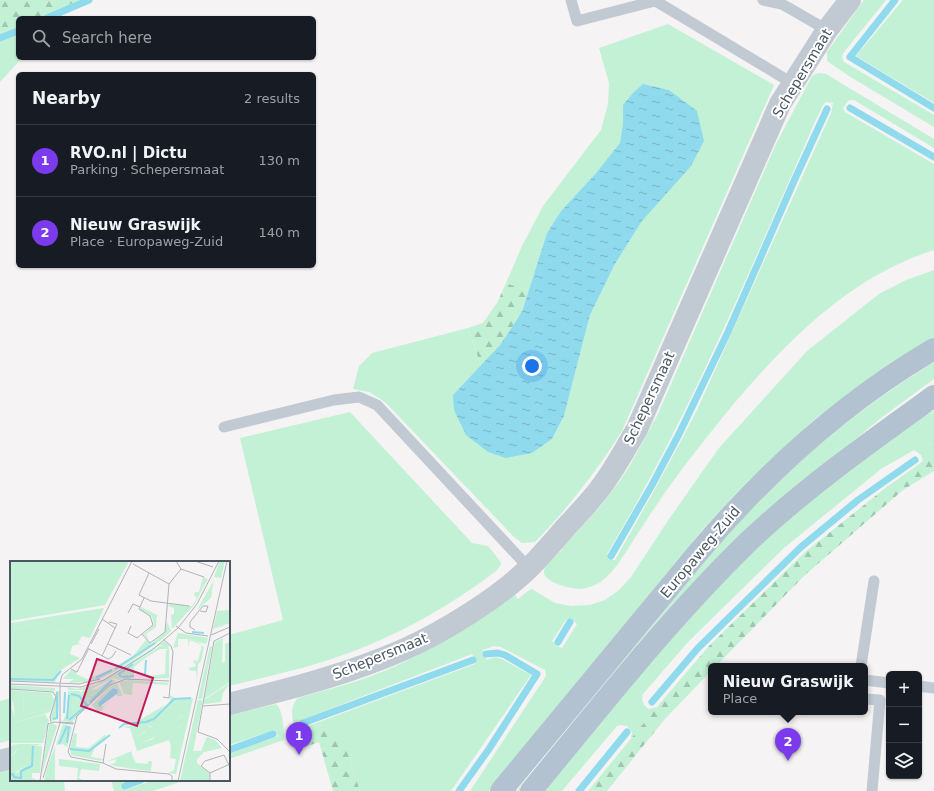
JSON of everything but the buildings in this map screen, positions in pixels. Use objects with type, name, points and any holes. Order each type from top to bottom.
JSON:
[{"type":"main road","name":"Europaweg-Zuid","points":[[501,791],[704,544],[755,488],[806,441],[843,410],[885,380],[934,349]]},
{"type":"main road","name":"Europaweg-Zuid","points":[[531,791],[640,658],[748,542],[790,504],[829,472],[934,396]]},
{"type":"street","name":"Schepersmaat","points":[[230,704],[302,686],[359,667],[406,648],[469,614],[529,568],[586,505],[610,474],[637,429],[780,104],[827,30],[850,0]]},
{"type":"street","points":[[0,761],[10,758]]},
{"type":"lane","points":[[571,0],[576,21],[654,0],[792,83]]},
{"type":"lane","points":[[764,0],[781,2],[827,30]]},
{"type":"lane","points":[[224,427],[334,400],[359,397],[377,406],[529,568]]},
{"type":"lane","points":[[861,663],[874,581]]},
{"type":"lane","points":[[868,680],[886,683]]},
{"type":"lane","points":[[922,686],[934,688]]},
{"type":"lane","points":[[868,699],[880,700],[872,791]]},
{"type":"green space","points":[[0,0],[81,0],[40,16],[16,16],[16,26],[0,33]]},
{"type":"green space","points":[[864,0],[886,0],[844,52],[842,57],[844,62],[934,115],[934,127],[849,76],[827,61],[827,52]]},
{"type":"green space","points":[[903,0],[934,0],[934,103],[856,56]]},
{"type":"green space","points":[[70,4],[60,16],[40,16]]},
{"type":"green space","points":[[668,24],[774,85],[622,431],[592,475],[559,516],[535,542],[522,543],[514,537],[385,402],[369,392],[353,389],[359,366],[372,353],[468,328],[481,366],[453,395],[532,453],[552,439],[564,416],[590,315],[615,264],[642,221],[623,105],[623,123],[620,143],[596,173],[561,211],[547,233],[529,291],[506,283],[522,246],[543,206],[601,130],[608,104],[609,83],[599,48]]},
{"type":"green space","points":[[16,26],[16,60],[20,60],[0,82],[0,33]]},
{"type":"green space","points":[[818,73],[826,74],[934,139],[934,148],[854,100],[849,100],[843,108],[845,112],[934,164],[934,250],[903,262],[873,277],[845,295],[794,338],[748,387],[696,451],[666,491],[618,563],[601,582],[581,589],[571,588],[552,581],[544,574],[545,568],[599,508],[619,482],[629,467],[658,414],[776,144],[812,76]],"holes":[[[826,102],[833,103],[831,113],[697,410],[615,560],[612,560],[607,554],[665,450],[692,396],[742,288],[823,105]]]},
{"type":"green space","points":[[934,270],[934,338],[871,377],[815,419],[741,488],[702,530],[489,791],[470,791],[546,676],[545,670],[501,647],[494,646],[483,650],[487,660],[496,657],[502,659],[531,675],[451,791],[360,791],[348,754],[323,725],[296,734],[292,711],[298,698],[358,680],[402,663],[441,641],[514,594],[518,599],[532,589],[555,603],[571,606],[590,605],[605,600],[618,591],[631,577],[667,522],[719,448],[807,351],[879,294],[906,280]],"holes":[[[569,619],[577,624],[562,648],[552,641],[566,620]],[[472,654],[475,664],[303,728],[301,720]]]},
{"type":"green space","points":[[506,283],[529,291],[522,312],[500,345],[481,366],[468,328],[483,323],[497,303]]},
{"type":"green space","points":[[934,362],[934,379],[881,418],[827,463],[523,791],[517,791],[701,566],[763,496],[816,447],[873,402]]},
{"type":"green space","points":[[934,411],[934,443],[923,462],[921,455],[914,450],[881,469],[784,548],[688,642],[643,694],[642,701],[645,706],[649,709],[657,707],[631,739],[632,732],[627,726],[617,726],[562,791],[539,791],[667,636],[813,493],[922,417]]},
{"type":"green space","points":[[350,412],[472,543],[488,546],[500,561],[501,565],[496,571],[449,604],[416,623],[381,640],[314,664],[230,686],[230,635],[283,620],[240,438]]},
{"type":"green space","points":[[934,443],[934,471],[903,490],[805,575],[719,663],[708,663],[708,674],[664,720],[607,791],[588,791],[709,646],[804,553],[884,489],[922,462]]},
{"type":"green space","points":[[10,698],[10,740],[0,743],[0,701]]},
{"type":"green space","points":[[276,704],[282,715],[284,740],[230,759],[230,754],[278,736],[275,730],[230,745],[230,715]]},
{"type":"green space","points":[[323,725],[337,729],[348,754],[360,791],[333,791],[319,742],[305,747],[300,747],[296,734]]},
{"type":"green space","points":[[10,769],[10,781],[64,781],[65,791],[0,791],[0,772]]},
{"type":"green space","points":[[111,781],[129,781],[122,783],[125,790],[151,781],[183,781],[153,791],[114,791]]},
{"type":"water","points":[[643,84],[669,90],[697,111],[704,141],[691,166],[642,221],[615,264],[590,315],[564,416],[552,439],[532,453],[506,458],[488,452],[466,435],[454,410],[453,395],[500,345],[522,312],[547,233],[561,211],[596,173],[620,143],[623,123],[623,105]]},
{"type":"waterway","points":[[52,16],[89,0]]},
{"type":"waterway","points":[[895,0],[850,57],[934,108]]},
{"type":"waterway","points":[[0,38],[16,32]]},
{"type":"waterway","points":[[850,108],[934,157]]},
{"type":"waterway","points":[[611,556],[652,485],[679,434],[728,332],[827,109]]},
{"type":"waterway","points":[[652,702],[698,648],[801,547],[858,500],[915,460]]},
{"type":"waterway","points":[[558,642],[570,622]]},
{"type":"waterway","points":[[459,791],[489,749],[537,674],[505,655],[498,653],[486,654]]},
{"type":"waterway","points":[[303,723],[473,660]]},
{"type":"waterway","points":[[579,791],[627,732]]},
{"type":"waterway","points":[[230,750],[273,734]]},
{"type":"waterway","points":[[125,786],[138,781]]},
{"type":"place","name":"RVO.nl | Dictu","points":[[299,755]]},
{"type":"place","name":"Nieuw Graswijk","points":[[788,761]]}]
